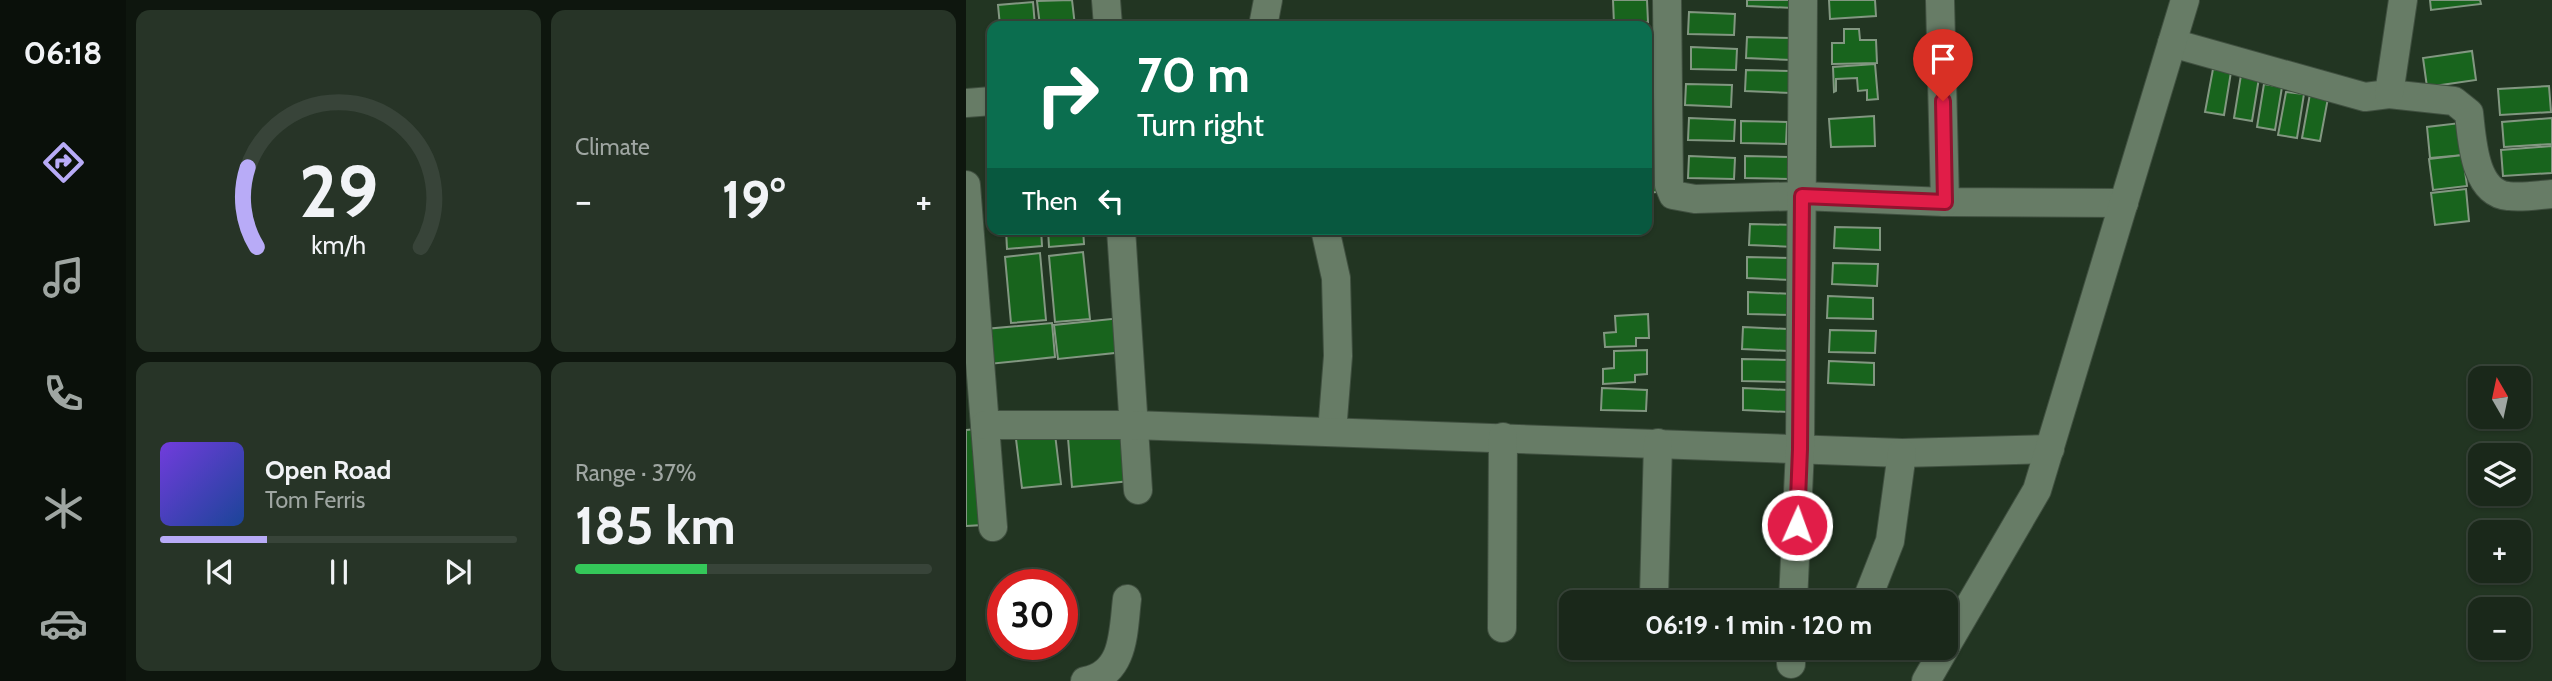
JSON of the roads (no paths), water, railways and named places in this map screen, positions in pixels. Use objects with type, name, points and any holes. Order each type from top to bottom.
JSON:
[{"type":"street","points":[[1106,0],[1108,21]]},
{"type":"street","points":[[1264,21],[1268,0]]},
{"type":"street","points":[[1667,0],[1669,185],[1674,195],[1696,199],[1802,196],[1945,202],[2124,203]]},
{"type":"street","points":[[1794,590],[1800,449],[1803,0]]},
{"type":"street","points":[[1940,0],[1945,202]]},
{"type":"street","points":[[1958,626],[2037,490],[2185,0]]},
{"type":"street","points":[[2389,94],[2403,0]]},
{"type":"street","points":[[2172,43],[2365,97],[2389,94],[2455,101],[2469,113],[2471,136],[2482,177],[2487,185],[2497,193],[2507,196],[2552,194]]},
{"type":"street","points":[[966,103],[987,102]]},
{"type":"street","points":[[966,185],[993,527]]},
{"type":"street","points":[[1121,235],[1138,489]]},
{"type":"street","points":[[1326,235],[1336,278],[1338,356],[1332,432]]},
{"type":"street","points":[[985,425],[1133,425],[1902,453],[2050,449]]},
{"type":"street","points":[[1502,628],[1503,437]]},
{"type":"street","points":[[1654,590],[1658,443]]},
{"type":"street","points":[[1871,590],[1890,541],[1902,453]]},
{"type":"street","points":[[1085,681],[1106,674],[1116,659],[1121,645],[1128,599]]},
{"type":"street","points":[[1926,681],[1938,660]]}]
